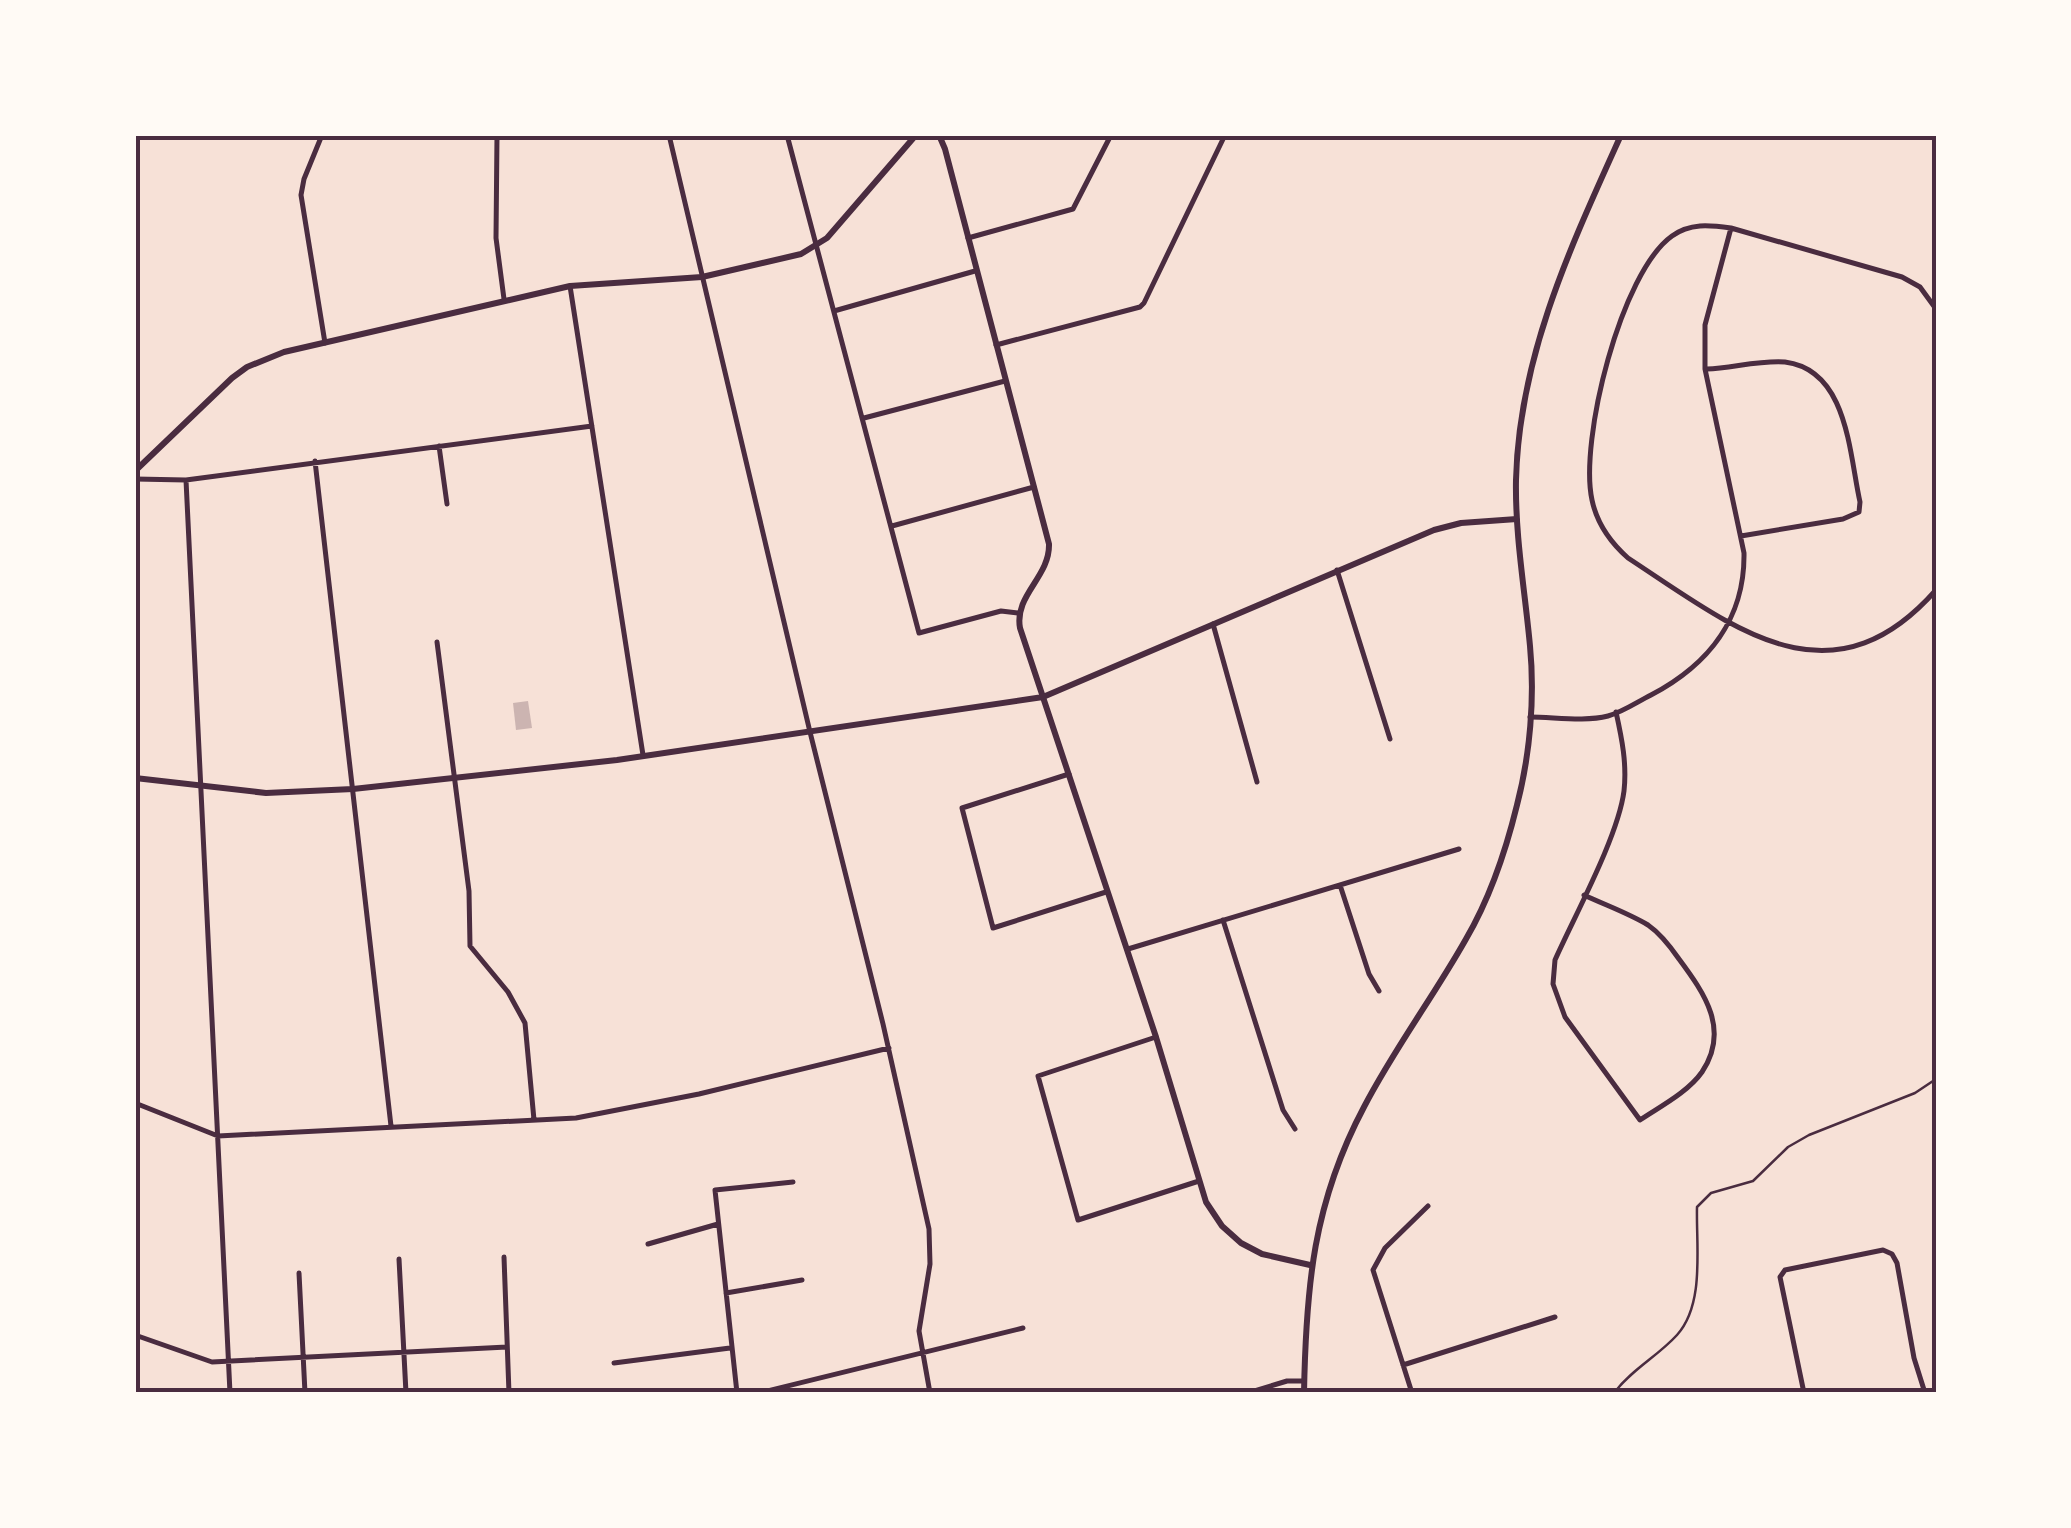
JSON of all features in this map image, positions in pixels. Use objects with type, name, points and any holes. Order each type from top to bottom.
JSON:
[{"type":"street","points":[[322,135],[301,195],[325,342]]},
{"type":"street","points":[[497,135],[496,238],[504,299]]},
{"type":"street","points":[[669,135],[889,1048],[930,1239],[930,1264],[920,1314],[921,1354],[930,1393]]},
{"type":"street","points":[[786,135],[919,633],[1001,611],[1018,613]]},
{"type":"street","points":[[135,471],[218,389],[247,367],[284,352],[570,286],[702,276],[800,254],[827,238],[916,135]]},
{"type":"street","points":[[938,135],[945,149],[1050,544],[1049,555],[1018,613],[1020,628],[1156,1037],[1198,1182],[1215,1218],[1241,1243],[1262,1254],[1310,1265]]},
{"type":"street","points":[[968,238],[1073,208],[1111,135]]},
{"type":"street","points":[[996,344],[1140,307],[1225,135]]},
{"type":"street","points":[[1304,1393],[1310,1265],[1330,1187],[1363,1108],[1480,913],[1518,802],[1530,717],[1530,651],[1516,519],[1518,437],[1531,363],[1551,298],[1620,135]]},
{"type":"street","points":[[1936,309],[1920,287],[1902,277],[1730,228],[1686,228],[1663,243],[1644,270],[1612,347],[1597,407],[1589,476],[1595,514],[1614,546],[1730,622],[1778,646],[1813,652],[1863,644],[1896,628],[1936,590]]},
{"type":"street","points":[[1530,717],[1596,717],[1616,712],[1693,669],[1730,622],[1744,576],[1741,536],[1706,369],[1705,324],[1730,228]]},
{"type":"street","points":[[834,311],[975,271]]},
{"type":"street","points":[[570,286],[642,756]]},
{"type":"street","points":[[1706,369],[1781,362],[1812,371],[1838,400],[1860,502],[1859,512],[1843,519],[1741,536]]},
{"type":"street","points":[[864,418],[1004,381]]},
{"type":"street","points":[[135,479],[186,480],[592,426]]},
{"type":"street","points":[[439,446],[447,504]]},
{"type":"street","points":[[315,461],[391,1126]]},
{"type":"street","points":[[186,480],[230,1393]]},
{"type":"street","points":[[892,526],[1034,487]]},
{"type":"street","points":[[135,778],[266,793],[353,789],[642,756],[1044,697],[1336,570],[1449,526],[1516,519]]},
{"type":"street","points":[[1336,570],[1390,739]]},
{"type":"street","points":[[1212,624],[1257,782]]},
{"type":"street","points":[[437,642],[469,892],[470,946],[508,992],[525,1023],[534,1120]]},
{"type":"street","points":[[1584,895],[1635,918],[1659,934],[1704,993],[1713,1014],[1714,1042],[1704,1068],[1685,1088],[1640,1120],[1565,1017],[1556,999],[1553,974],[1555,960],[1624,795],[1625,755],[1616,712]]},
{"type":"street","points":[[1069,774],[962,808],[993,928],[1106,892]]},
{"type":"street","points":[[1125,950],[1458,849]]},
{"type":"street","points":[[1340,885],[1378,991]]},
{"type":"street","points":[[1223,920],[1283,1110],[1295,1129]]},
{"type":"street","points":[[1156,1037],[1038,1076],[1078,1220],[1198,1182]]},
{"type":"street","points":[[135,1103],[218,1136],[534,1120],[619,1112],[889,1048]]},
{"type":"street","points":[[737,1393],[716,1190],[793,1182]]},
{"type":"street","points":[[1412,1393],[1373,1270],[1385,1248],[1428,1206]]},
{"type":"street","points":[[648,1244],[718,1224]]},
{"type":"street","points":[[1804,1393],[1782,1273],[1884,1250],[1898,1262],[1924,1393]]},
{"type":"street","points":[[504,1256],[509,1393]]},
{"type":"street","points":[[399,1258],[406,1393]]},
{"type":"street","points":[[300,1273],[306,1393]]},
{"type":"street","points":[[726,1293],[802,1280]]},
{"type":"street","points":[[1403,1365],[1555,1317]]},
{"type":"street","points":[[760,1393],[1023,1328]]},
{"type":"street","points":[[135,1335],[202,1360],[230,1362],[507,1346]]},
{"type":"street","points":[[614,1363],[730,1348]]},
{"type":"street","points":[[1248,1393],[1287,1381],[1304,1381]]},
{"type":"path","points":[[1614,1393],[1628,1376],[1677,1336],[1689,1320],[1694,1302],[1697,1208],[1701,1200],[1711,1193],[1753,1182],[1788,1147],[1809,1135],[1915,1093],[1936,1080]]},
{"type":"building","points":[[528,701],[532,728],[516,730],[513,703]]}]
